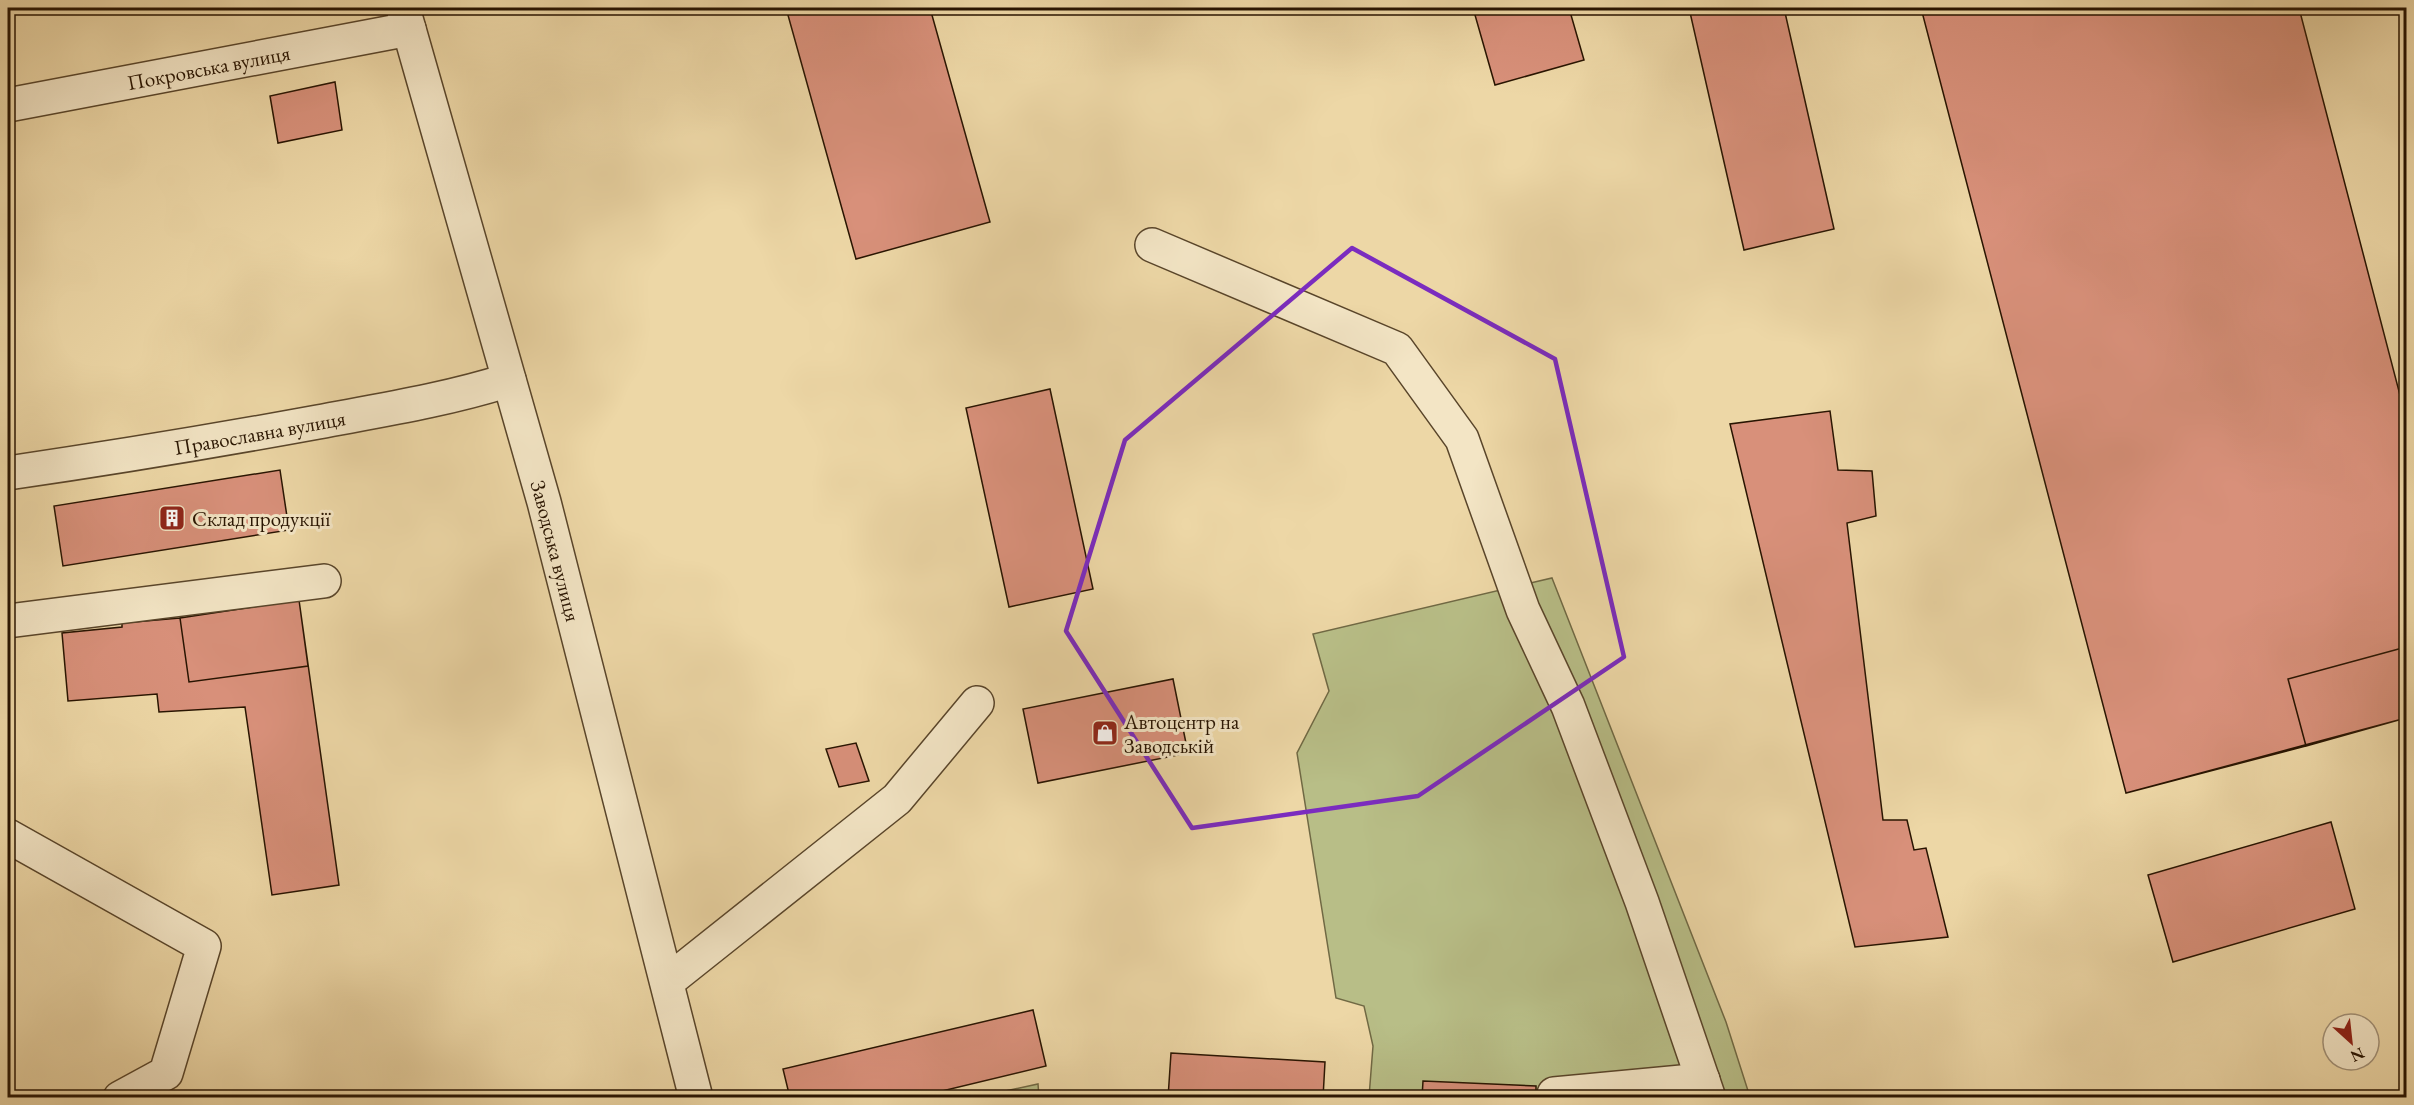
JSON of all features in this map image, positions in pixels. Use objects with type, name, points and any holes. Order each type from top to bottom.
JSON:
[{"type":"street","name":"Покровська вулиця","points":[[8,105],[406,18]]},
{"type":"street","name":"Заводська вулиця","points":[[406,18],[544,502],[696,1098]]},
{"type":"street","points":[[1152,245],[1397,349],[1461,439],[1523,610],[1572,717],[1642,902],[1706,1089],[1554,1094]]},
{"type":"street","name":"Православна вулиця","points":[[8,473],[167,450],[427,402],[472,392],[509,380]]},
{"type":"street","points":[[8,621],[324,581]]},
{"type":"street","points":[[667,982],[897,799],[977,703]]},
{"type":"street","points":[[8,836],[204,946],[166,1073],[120,1098]]},
{"type":"highlighted area","points":[[1352,248],[1555,359],[1624,657],[1418,796],[1192,828],[1066,631],[1125,440]]},
{"type":"green space","points":[[1552,578],[1726,1022],[1750,1097],[1369,1097],[1373,1046],[1364,1006],[1336,998],[1297,753],[1329,691],[1313,634]]},
{"type":"green space","points":[[1038,1084],[1039,1097],[977,1097]]},
{"type":"building","points":[[786,8],[930,8],[990,222],[856,259]]},
{"type":"building","points":[[1473,8],[1569,8],[1584,60],[1495,85]]},
{"type":"building","points":[[1689,8],[1784,8],[1834,229],[1744,250]]},
{"type":"building","points":[[1921,8],[2299,8],[2406,418],[2406,718],[2126,793]]},
{"type":"building","points":[[1921,8],[2299,8],[2406,418],[2406,647],[2288,679],[2306,746],[2126,793]]},
{"type":"building","points":[[335,82],[342,130],[278,143],[270,96]]},
{"type":"building","points":[[1050,389],[1093,589],[1009,607],[966,408]]},
{"type":"building","points":[[1830,411],[1838,470],[1872,471],[1876,516],[1847,523],[1883,820],[1907,820],[1914,850],[1926,848],[1948,937],[1855,947],[1730,424]]},
{"type":"building","name":"Склад продукції","points":[[280,470],[289,530],[63,566],[54,506]]},
{"type":"building","points":[[299,600],[339,885],[272,895],[245,707],[159,712],[157,694],[68,701],[62,633],[122,627],[122,623],[180,618]]},
{"type":"building","points":[[299,600],[308,666],[189,682],[180,618]]},
{"type":"building","points":[[2406,647],[2406,718],[2306,746],[2288,679]]},
{"type":"building","points":[[1173,679],[1188,753],[1038,783],[1023,709]]},
{"type":"building","points":[[856,743],[869,781],[839,787],[826,749]]},
{"type":"building","points":[[2331,822],[2355,909],[2173,962],[2148,875]]},
{"type":"building","points":[[1033,1010],[1046,1066],[913,1098],[790,1098],[783,1069]]},
{"type":"building","points":[[1171,1053],[1325,1062],[1323,1098],[1168,1098]]},
{"type":"building","points":[[1423,1081],[1536,1086],[1536,1098],[1422,1098]]},
{"type":"place","name":"Склад продукції","points":[[172,518]]},
{"type":"place","name":"Автоцентр на Заводській","points":[[1105,733]]}]
